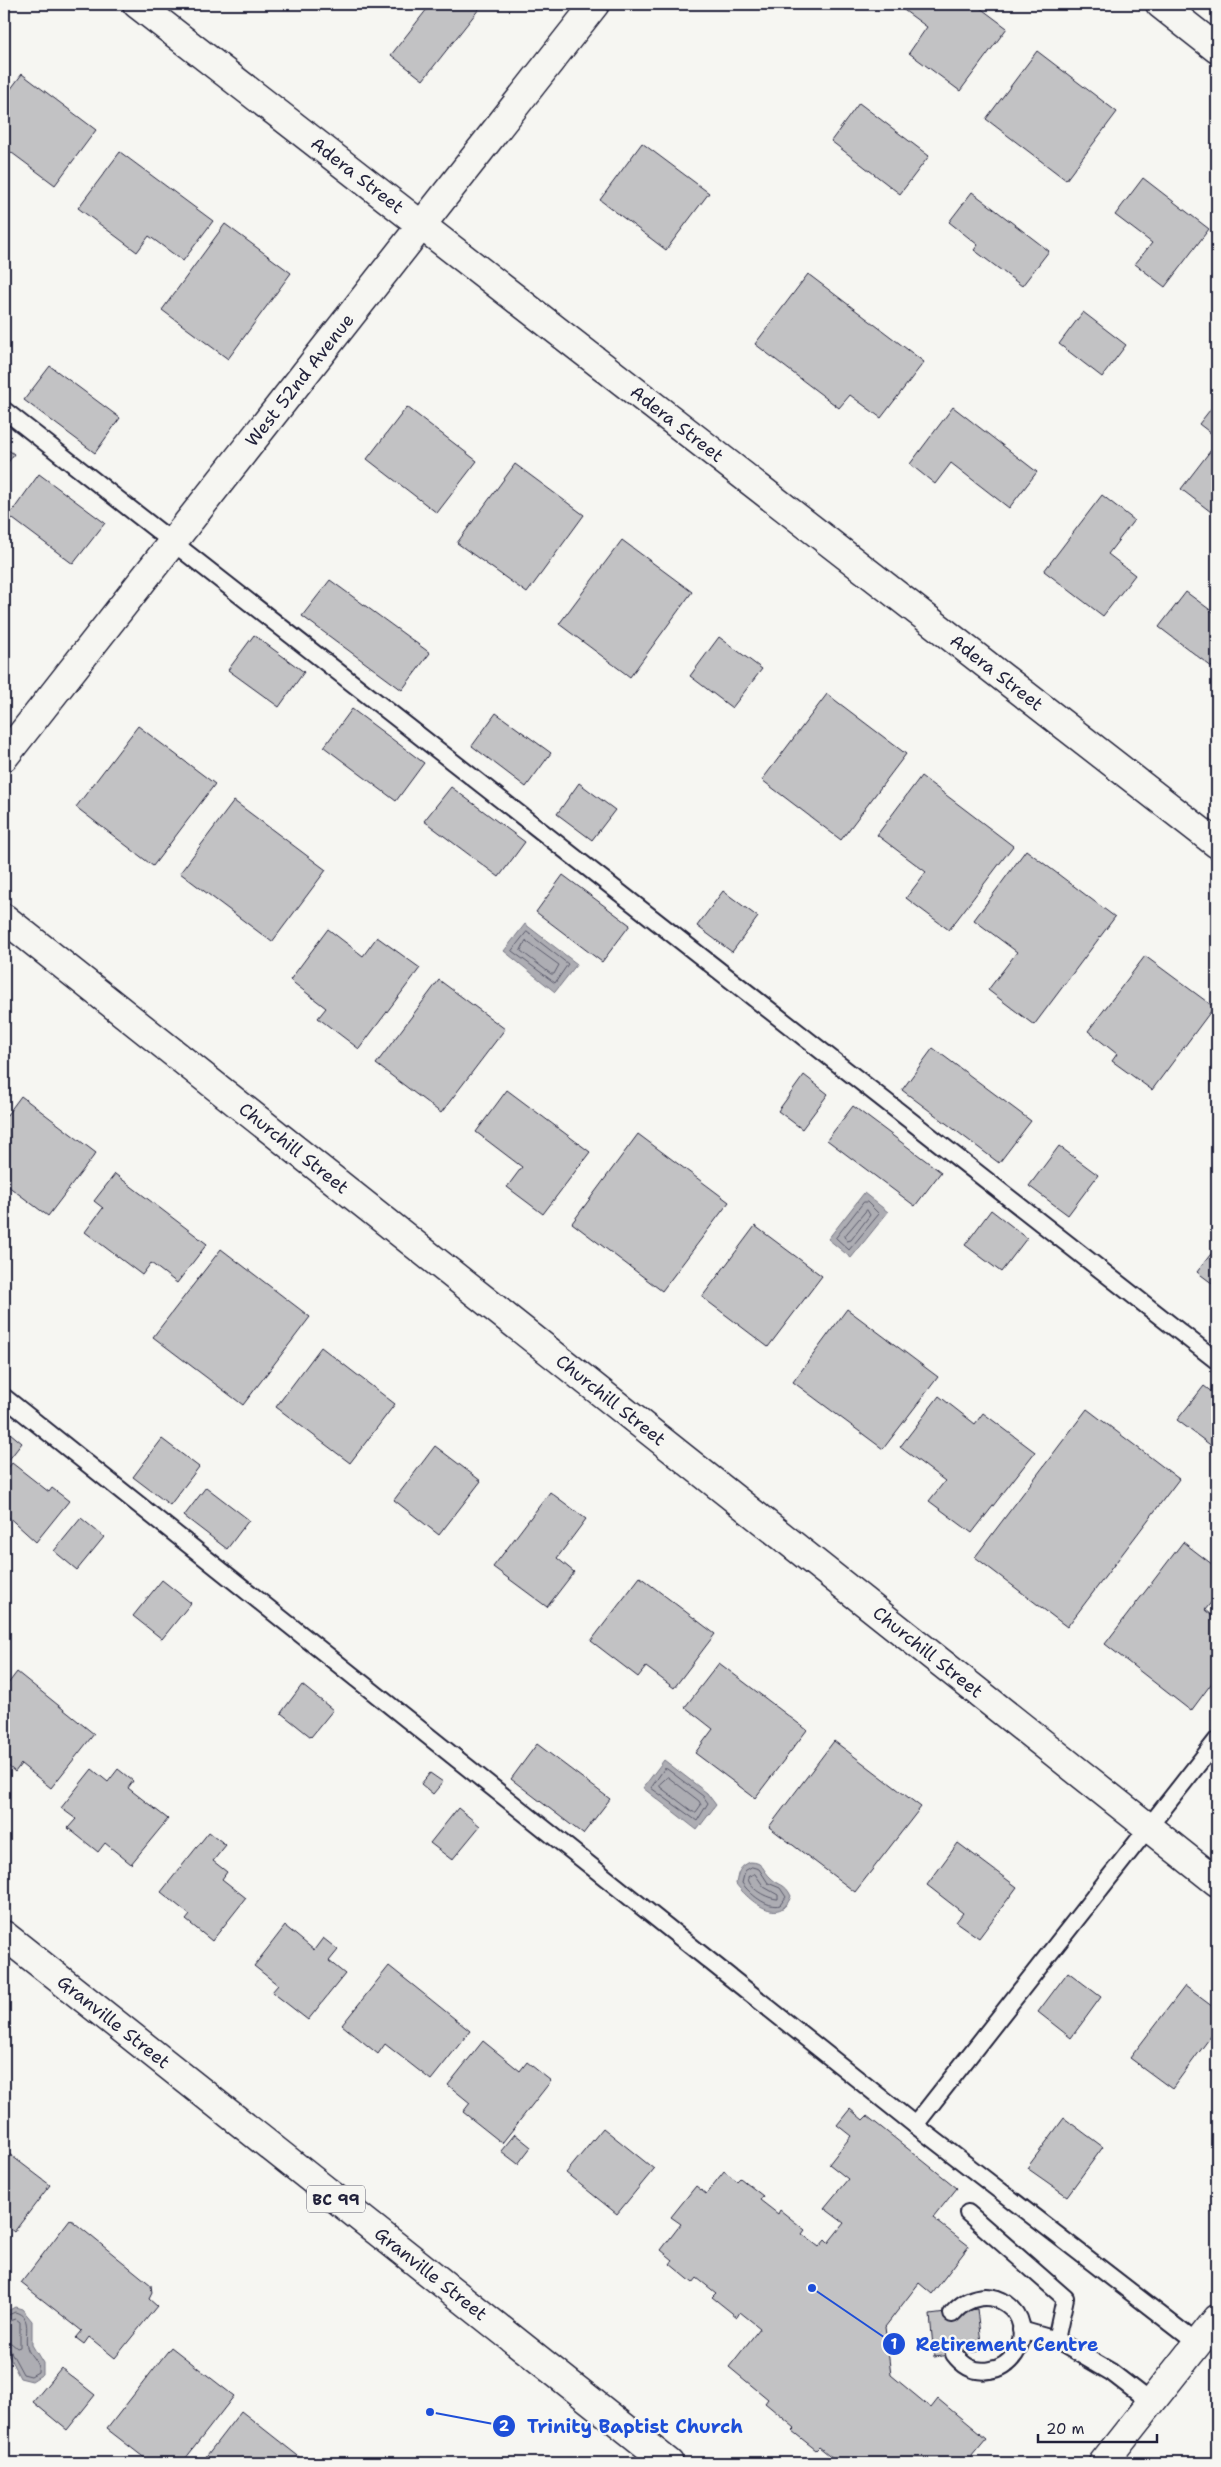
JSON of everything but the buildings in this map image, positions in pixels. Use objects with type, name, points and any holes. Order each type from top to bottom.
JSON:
[{"type":"main road","name":"Adera Street","points":[[137,4],[1217,844]]},
{"type":"main road","name":"West 52nd Avenue","points":[[4,757],[595,4]]},
{"type":"main road","points":[[1160,4],[1191,13],[1217,49]]},
{"type":"main road","name":"Churchill Street","points":[[4,918],[1217,1882]]},
{"type":"main road","name":"Granville Street","points":[[4,1935],[668,2463]]},
{"type":"main road","points":[[1103,2463],[1217,2319]]},
{"type":"lane","points":[[4,410],[1217,1361]]},
{"type":"lane","points":[[4,1397],[915,2125],[1198,2344]]},
{"type":"lane","points":[[915,2125],[1217,1740]]},
{"type":"lane","points":[[968,2213],[1065,2298],[1056,2340]]},
{"type":"lane","points":[[952,2314],[969,2299],[982,2296],[994,2297],[1006,2303],[1015,2312],[1021,2330],[1018,2349],[1011,2360],[1001,2367],[978,2371],[962,2365],[954,2354]]},
{"type":"lane","points":[[1021,2330],[1056,2340],[1111,2372],[1151,2403]]},
{"type":"water","points":[[525,924],[577,964],[555,992],[504,951]]},
{"type":"water","points":[[864,1193],[888,1212],[851,1258],[828,1239]]},
{"type":"water","points":[[664,1760],[707,1793],[716,1805],[697,1830],[643,1788]]},
{"type":"water","points":[[750,1862],[758,1863],[791,1896],[786,1905],[780,1910],[764,1908],[736,1884],[740,1870]]},
{"type":"water","points":[[15,2307],[22,2309],[32,2321],[32,2345],[43,2363],[43,2374],[32,2381],[20,2378],[4,2347],[4,2313]]},
{"type":"place","name":"Retirement Centre","points":[[812,2288]]},
{"type":"place","name":"Trinity Baptist Church","points":[[430,2412]]}]
